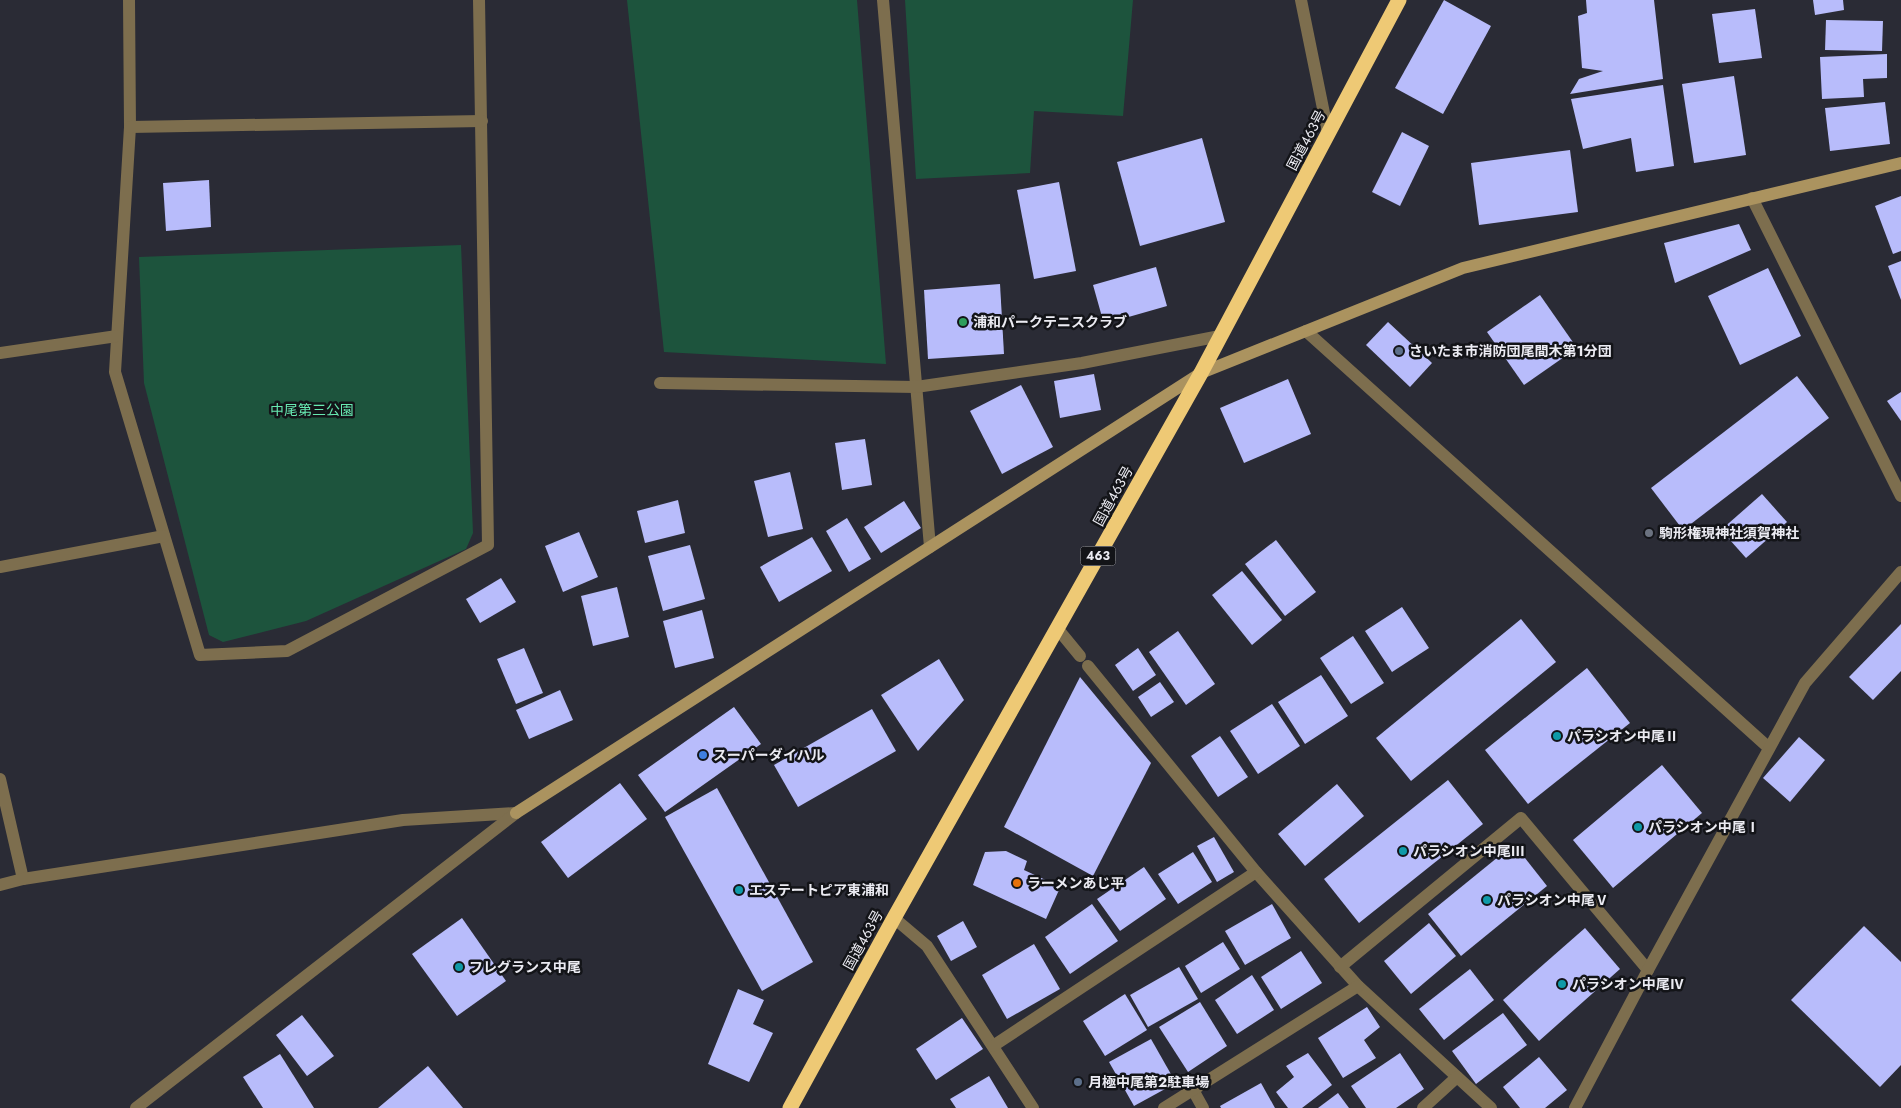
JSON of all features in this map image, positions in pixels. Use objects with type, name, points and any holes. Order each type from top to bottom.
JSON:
[{"type":"highway","name":"国道463号","points":[[790,1108],[894,918],[1201,373],[1399,0]]},
{"type":"street","points":[[129,0],[130,127],[115,372],[200,655],[287,651],[488,545],[479,0]]},
{"type":"street","points":[[884,0],[930,547]]},
{"type":"street","points":[[1301,0],[1328,133]]},
{"type":"street","points":[[130,127],[482,122]]},
{"type":"street","points":[[136,1108],[516,814],[1201,373],[1463,268],[1901,164]]},
{"type":"street","points":[[1752,198],[1901,496]]},
{"type":"street","points":[[1306,331],[1769,748]]},
{"type":"street","points":[[0,353],[117,336]]},
{"type":"street","points":[[660,383],[916,387],[1082,363],[1220,336]]},
{"type":"street","points":[[0,568],[164,536]]},
{"type":"street","points":[[1575,1108],[1805,683],[1901,572]]},
{"type":"street","points":[[1057,628],[1256,872],[1358,986],[1491,1108]]},
{"type":"street","points":[[0,779],[23,879]]},
{"type":"street","points":[[0,885],[23,879],[403,820],[516,814]]},
{"type":"street","points":[[1340,966],[1521,818],[1648,970]]},
{"type":"street","points":[[993,1046],[1256,872]]},
{"type":"street","points":[[894,918],[927,946],[1033,1108]]},
{"type":"street","points":[[1164,1108],[1358,986]]},
{"type":"street","points":[[1423,1108],[1457,1077]]},
{"type":"street","points":[[1193,1090],[1203,1108]]},
{"type":"green space","points":[[627,0],[857,0],[886,364],[664,352]]},
{"type":"green space","points":[[905,0],[1133,0],[1123,116],[1034,111],[1030,173],[916,179]]},
{"type":"green space","name":"中尾第三公園","points":[[461,245],[473,533],[466,549],[306,621],[223,642],[209,635],[144,383],[139,257]]},
{"type":"building","points":[[1444,0],[1491,26],[1443,114],[1395,88]]},
{"type":"building","points":[[1586,0],[1654,0],[1663,79],[1570,94],[1579,79],[1603,71],[1582,68],[1578,16],[1587,13]]},
{"type":"building","points":[[1813,0],[1843,0],[1844,10],[1815,15]]},
{"type":"building","points":[[1755,9],[1762,58],[1719,63],[1712,14]]},
{"type":"building","points":[[1826,20],[1883,21],[1882,51],[1825,50]]},
{"type":"building","points":[[1887,54],[1887,78],[1863,79],[1864,97],[1822,99],[1820,57]]},
{"type":"building","points":[[1734,76],[1746,155],[1694,163],[1682,84]]},
{"type":"building","points":[[1663,85],[1674,166],[1636,172],[1631,138],[1583,149],[1571,99]]},
{"type":"building","points":[[1885,102],[1890,144],[1830,151],[1825,108]]},
{"type":"building","points":[[1402,132],[1429,146],[1400,206],[1372,192]]},
{"type":"building","points":[[1202,138],[1225,222],[1140,246],[1117,162]]},
{"type":"building","points":[[1570,150],[1578,212],[1479,225],[1471,163]]},
{"type":"building","points":[[209,180],[211,227],[166,231],[163,183]]},
{"type":"building","points":[[1059,182],[1076,271],[1034,279],[1017,190]]},
{"type":"building","points":[[1901,196],[1901,251],[1893,254],[1875,206]]},
{"type":"building","points":[[1739,224],[1751,250],[1675,283],[1664,243]]},
{"type":"building","points":[[1901,261],[1901,300],[1888,266]]},
{"type":"building","points":[[1156,267],[1167,306],[1104,324],[1093,285]]},
{"type":"building","points":[[1768,268],[1801,336],[1740,365],[1708,296]]},
{"type":"building","points":[[1000,284],[1004,354],[928,359],[924,290]]},
{"type":"building","points":[[1540,295],[1577,348],[1524,385],[1487,332]]},
{"type":"building","points":[[1388,322],[1432,363],[1410,387],[1366,345]]},
{"type":"building","points":[[1094,374],[1101,410],[1060,418],[1054,381]]},
{"type":"building","points":[[1797,376],[1829,418],[1683,530],[1651,488]]},
{"type":"building","points":[[1288,379],[1311,434],[1244,463],[1220,408]]},
{"type":"building","points":[[1021,385],[1053,447],[1002,474],[970,411]]},
{"type":"building","points":[[1901,392],[1901,421],[1887,401]]},
{"type":"building","points":[[865,439],[872,485],[842,490],[835,443]]},
{"type":"building","points":[[790,472],[803,529],[768,537],[754,481]]},
{"type":"building","points":[[1762,494],[1787,522],[1746,558],[1721,530]]},
{"type":"building","points":[[678,500],[685,533],[645,543],[637,511]]},
{"type":"building","points":[[904,501],[921,528],[881,553],[864,527]]},
{"type":"building","points":[[847,518],[871,559],[849,572],[826,531]]},
{"type":"building","points":[[579,532],[598,577],[563,592],[545,546]]},
{"type":"building","points":[[812,537],[832,571],[779,602],[760,567]]},
{"type":"building","points":[[1276,540],[1316,592],[1285,616],[1245,564]]},
{"type":"building","points":[[690,545],[705,599],[663,611],[648,556]]},
{"type":"building","points":[[1242,571],[1282,620],[1252,645],[1212,595]]},
{"type":"building","points":[[501,578],[516,602],[480,623],[466,599]]},
{"type":"building","points":[[617,587],[629,637],[593,646],[581,596]]},
{"type":"building","points":[[1402,607],[1429,648],[1392,672],[1365,631]]},
{"type":"building","points":[[702,610],[714,658],[675,668],[663,621]]},
{"type":"building","points":[[1521,619],[1556,662],[1411,781],[1376,738]]},
{"type":"building","points":[[1901,624],[1901,671],[1873,700],[1849,677]]},
{"type":"building","points":[[1178,631],[1215,684],[1186,705],[1149,652]]},
{"type":"building","points":[[1353,636],[1384,683],[1351,704],[1320,658]]},
{"type":"building","points":[[524,648],[543,693],[516,704],[497,659]]},
{"type":"building","points":[[1138,648],[1156,675],[1133,691],[1115,665]]},
{"type":"building","points":[[939,659],[964,700],[918,751],[881,695]]},
{"type":"building","name":"パラシオン中尾Ⅱ","points":[[1587,668],[1630,723],[1528,804],[1485,750]]},
{"type":"building","points":[[1321,675],[1348,716],[1305,744],[1278,702]]},
{"type":"building","points":[[1080,677],[1151,763],[1093,876],[1004,827]]},
{"type":"building","points":[[1160,682],[1174,702],[1151,717],[1138,697]]},
{"type":"building","points":[[560,690],[573,720],[529,739],[516,710]]},
{"type":"building","points":[[1272,704],[1300,746],[1258,774],[1230,731]]},
{"type":"building","points":[[734,707],[761,744],[665,812],[638,775]]},
{"type":"building","points":[[872,709],[896,751],[798,807],[774,765]]},
{"type":"building","points":[[1220,736],[1248,777],[1218,797],[1191,756]]},
{"type":"building","points":[[1799,737],[1825,760],[1790,802],[1763,778]]},
{"type":"building","name":"パラシオン中尾Ⅰ","points":[[1662,765],[1702,813],[1613,888],[1573,840]]},
{"type":"building","name":"パラシオン中尾Ⅲ","points":[[1448,780],[1483,824],[1359,923],[1324,879]]},
{"type":"building","points":[[620,783],[647,819],[568,878],[541,842]]},
{"type":"building","points":[[1337,784],[1364,816],[1305,866],[1278,834]]},
{"type":"building","name":"エステートピア東浦和","points":[[717,788],[813,962],[762,991],[665,817]]},
{"type":"building","points":[[1214,837],[1234,872],[1217,882],[1197,846]]},
{"type":"building","name":"パラシオン中尾Ⅴ","points":[[1514,844],[1547,886],[1461,956],[1428,914]]},
{"type":"building","points":[[1006,851],[1027,861],[1024,870],[1050,882],[1059,890],[1046,919],[973,885],[985,852]]},
{"type":"building","points":[[1193,852],[1212,882],[1178,904],[1158,874]]},
{"type":"building","points":[[1144,867],[1166,899],[1120,931],[1097,899]]},
{"type":"building","points":[[1092,904],[1118,941],[1070,974],[1045,937]]},
{"type":"building","points":[[1272,904],[1291,938],[1245,965],[1225,931]]},
{"type":"building","name":"フレグランス中尾","points":[[462,918],[506,981],[457,1016],[412,954]]},
{"type":"building","points":[[963,921],[977,947],[951,961],[937,936]]},
{"type":"building","points":[[1429,923],[1456,956],[1411,994],[1384,961]]},
{"type":"building","points":[[1864,926],[1901,962],[1901,1065],[1880,1087],[1791,1000]]},
{"type":"building","name":"パラシオン中尾Ⅳ","points":[[1585,928],[1620,969],[1539,1041],[1503,1000]]},
{"type":"building","points":[[1223,942],[1240,969],[1201,993],[1185,966]]},
{"type":"building","points":[[1034,944],[1060,989],[1007,1019],[982,975]]},
{"type":"building","points":[[1301,951],[1322,983],[1281,1009],[1261,977]]},
{"type":"building","points":[[1179,967],[1198,999],[1148,1027],[1130,995]]},
{"type":"building","points":[[1470,969],[1494,1000],[1444,1040],[1419,1009]]},
{"type":"building","points":[[1252,975],[1274,1010],[1237,1034],[1215,1000]]},
{"type":"building","points":[[738,989],[764,1000],[753,1024],[773,1033],[749,1082],[708,1064]]},
{"type":"building","points":[[1125,994],[1147,1030],[1105,1056],[1083,1021]]},
{"type":"building","points":[[1200,1002],[1227,1046],[1188,1072],[1159,1027]]},
{"type":"building","points":[[1367,1007],[1380,1027],[1364,1040],[1376,1058],[1343,1078],[1318,1038]]},
{"type":"building","points":[[1503,1013],[1527,1045],[1476,1084],[1452,1051]]},
{"type":"building","points":[[302,1015],[334,1056],[307,1076],[276,1035]]},
{"type":"building","points":[[962,1018],[983,1049],[936,1080],[916,1049]]},
{"type":"building","points":[[1151,1039],[1176,1083],[1134,1106],[1109,1062]]},
{"type":"building","points":[[1308,1053],[1332,1085],[1302,1108],[1288,1108],[1276,1092],[1294,1077],[1286,1066]]},
{"type":"building","points":[[1400,1053],[1424,1089],[1396,1108],[1366,1108],[1351,1086]]},
{"type":"building","points":[[280,1054],[314,1108],[263,1108],[243,1077]]},
{"type":"building","points":[[1539,1057],[1567,1090],[1545,1108],[1520,1108],[1503,1087]]},
{"type":"building","points":[[428,1066],[463,1108],[378,1108]]},
{"type":"building","points":[[989,1076],[1008,1108],[956,1108],[950,1099]]},
{"type":"building","points":[[1261,1083],[1275,1108],[1221,1108],[1220,1106]]},
{"type":"building","points":[[1338,1093],[1349,1108],[1318,1108]]},
{"type":"place","name":"浦和パークテニスクラブ","points":[[963,322]]},
{"type":"place","name":"さいたま市消防団尾間木第1分団","points":[[1399,351]]},
{"type":"place","name":"駒形権現神社須賀神社","points":[[1649,533]]},
{"type":"place","name":"パラシオン中尾Ⅱ","points":[[1557,736]]},
{"type":"place","name":"スーパーダイハル","points":[[703,755]]},
{"type":"place","name":"パラシオン中尾Ⅰ","points":[[1638,827]]},
{"type":"place","name":"パラシオン中尾Ⅲ","points":[[1403,851]]},
{"type":"place","name":"ラーメンあじ平","points":[[1017,883]]},
{"type":"place","name":"エステートピア東浦和","points":[[739,890]]},
{"type":"place","name":"パラシオン中尾Ⅴ","points":[[1487,900]]},
{"type":"place","name":"フレグランス中尾","points":[[459,967]]},
{"type":"place","name":"パラシオン中尾Ⅳ","points":[[1562,984]]},
{"type":"place","name":"月極中尾第2駐車場","points":[[1078,1082]]}]
